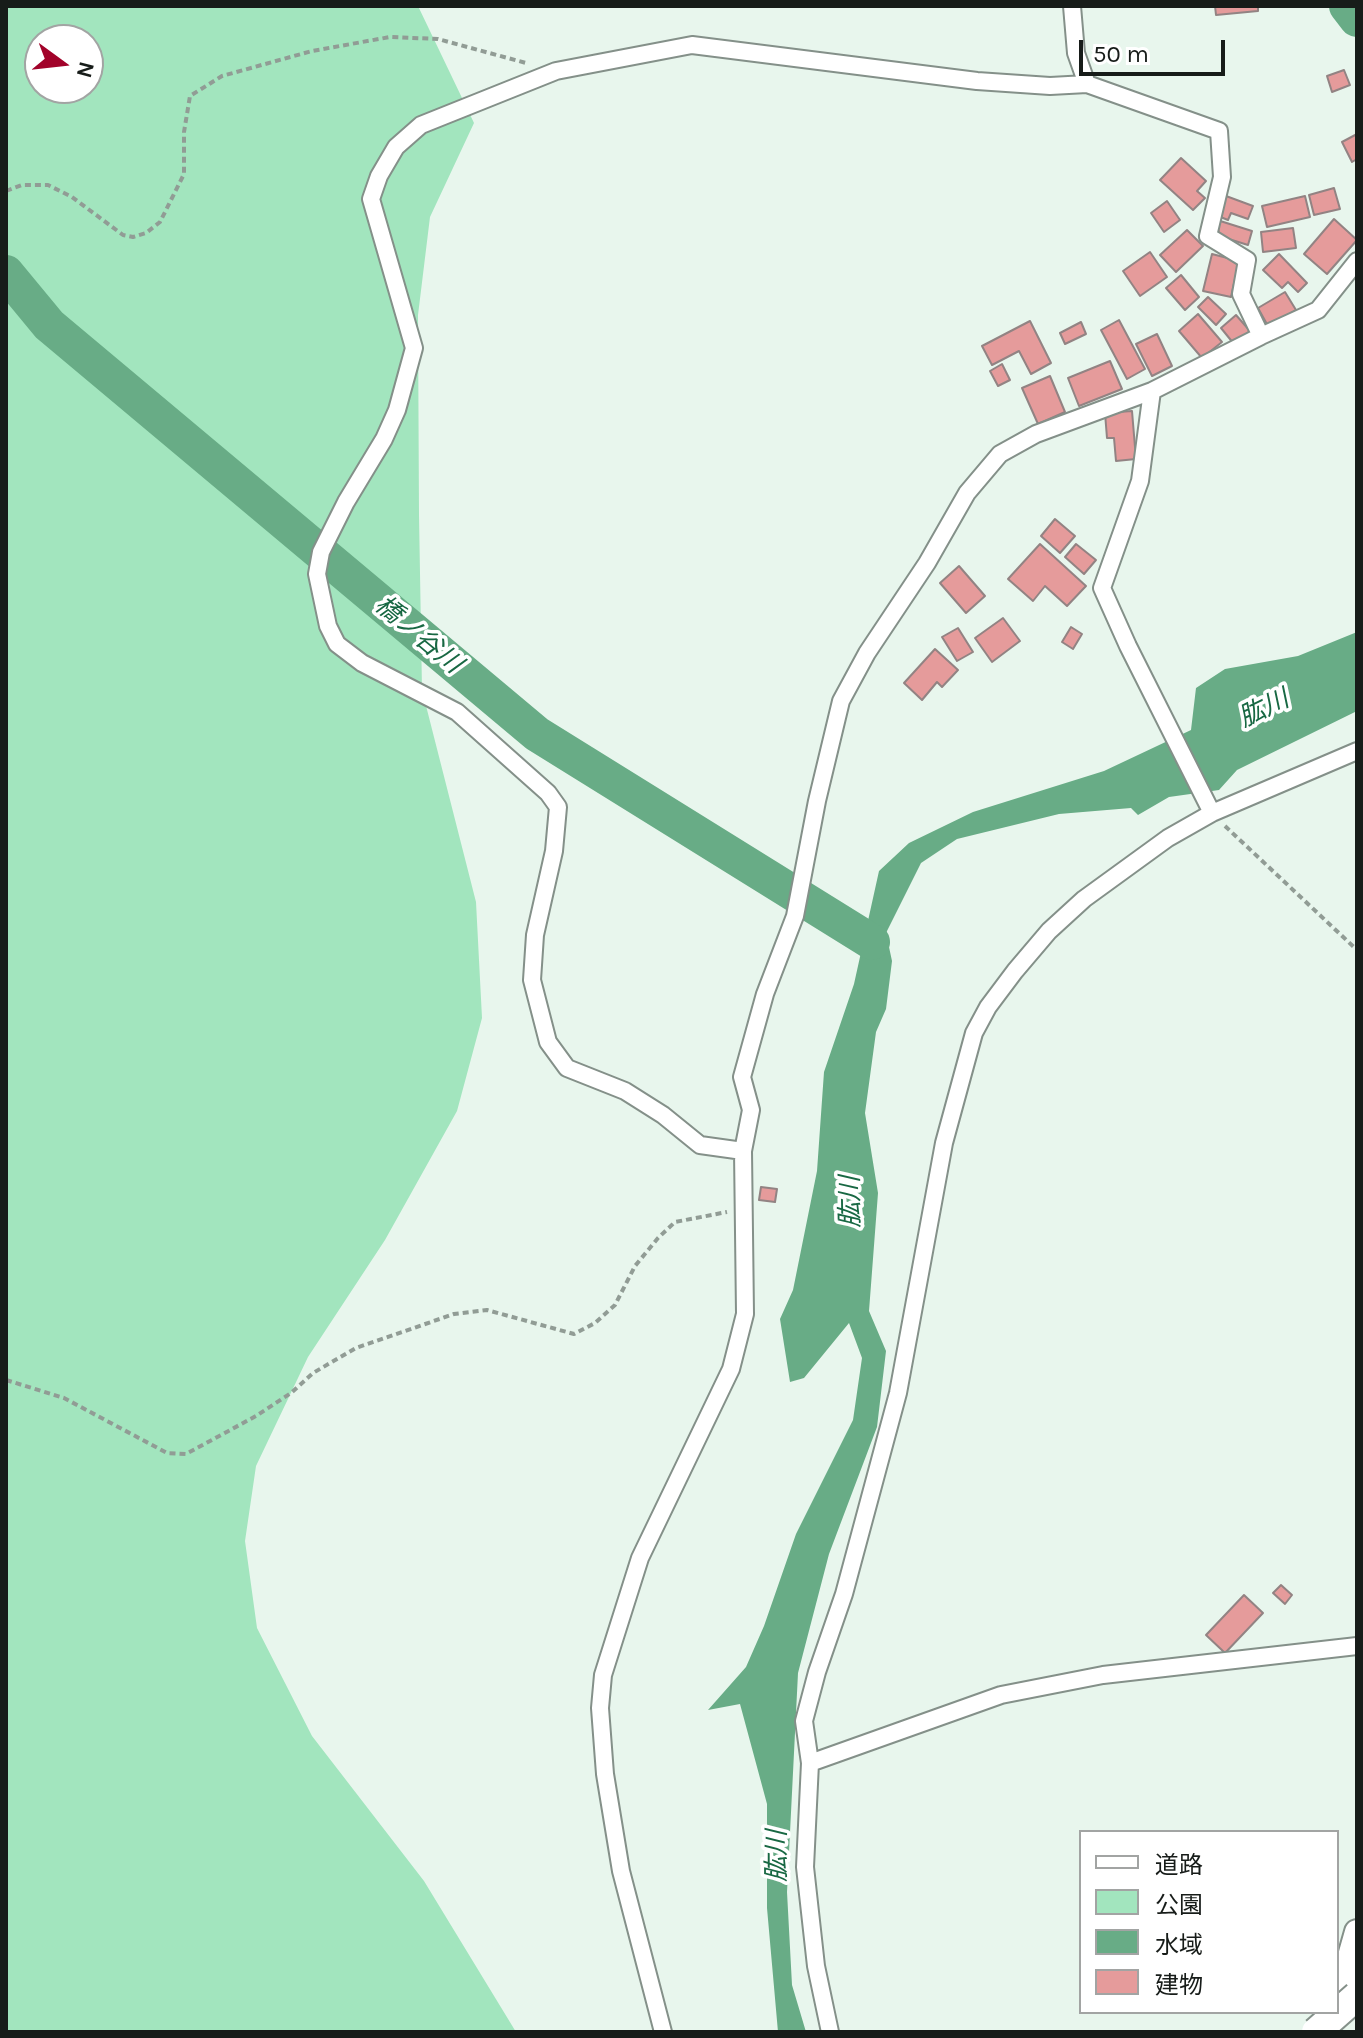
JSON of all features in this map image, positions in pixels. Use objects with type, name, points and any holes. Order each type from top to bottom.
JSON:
[{"type":"highway","points":[[1339,2012],[1357,1996]]},
{"type":"highway","points":[[1316,2032],[1336,2014]]},
{"type":"main road","points":[[1339,1995],[1357,1932]]},
{"type":"street","points":[[1072,6],[1076,53],[1087,84]]},
{"type":"street","points":[[743,1151],[700,1145],[663,1115],[625,1091],[567,1068],[548,1042],[532,980],[535,935],[554,851],[558,807],[548,793],[457,712],[362,663],[337,644],[328,626],[317,574],[321,552],[397,410],[414,348],[371,199],[379,176],[396,147],[421,125],[556,71],[692,45],[977,81],[1050,86],[1087,84],[1219,131],[1222,177],[1208,236],[1247,260],[1241,294],[1261,336]]},
{"type":"street","points":[[663,2032],[621,1871],[605,1774],[600,1708],[602,1686],[625,1600],[640,1558],[731,1369],[745,1314],[743,1151],[751,1110],[742,1077],[765,994],[795,916],[817,801],[841,701],[867,653],[927,563],[967,493],[1000,454],[1036,434],[1152,391],[1318,310],[1357,261]]},
{"type":"street","points":[[1152,391],[1140,481],[1102,588],[1208,808]]},
{"type":"street","points":[[830,2032],[816,1966],[805,1867],[810,1763],[804,1721],[844,1594],[898,1393],[944,1143],[974,1033],[988,1007],[1015,971],[1060,920],[1084,899],[1208,808],[1357,751]]},
{"type":"street","points":[[810,1763],[1001,1695],[1103,1675],[1357,1646]]},
{"type":"path","points":[[6,191],[22,185],[48,185],[72,197],[123,235],[133,237],[146,233],[160,222],[184,174],[184,132],[190,96],[222,76],[312,51],[390,37],[438,39],[556,71]]},
{"type":"path","points":[[1208,808],[1357,950]]},
{"type":"path","points":[[6,1380],[64,1398],[167,1453],[186,1454],[256,1416],[291,1393],[313,1373],[356,1348],[454,1314],[487,1310],[574,1334],[595,1323],[615,1305],[635,1266],[675,1222],[745,1208]]},
{"type":"green space","points":[[6,6],[418,6],[474,123],[430,217],[418,315],[419,515],[422,690],[476,902],[482,1018],[457,1111],[385,1240],[308,1357],[256,1466],[245,1541],[257,1628],[312,1736],[424,1881],[516,2032],[6,2032]]},
{"type":"water","name":"肱川","points":[[1357,632],[1357,711],[1237,770],[1219,790],[1169,797],[1138,815],[1131,808],[1059,814],[957,839],[921,863],[886,933],[892,961],[886,1009],[876,1032],[865,1113],[878,1193],[869,1311],[886,1351],[877,1427],[829,1554],[798,1673],[787,1892],[792,1985],[806,2032],[778,2032],[767,1908],[767,1804],[740,1704],[708,1710],[746,1667],[764,1626],[796,1534],[853,1420],[862,1358],[849,1323],[804,1378],[790,1382],[780,1319],[793,1290],[817,1171],[824,1072],[854,984],[879,871],[909,843],[973,812],[1104,771],[1191,730],[1196,688],[1225,669],[1298,656]]},
{"type":"building","points":[[1215,6],[1258,6],[1258,11],[1216,15]]},
{"type":"building","points":[[1344,70],[1350,85],[1332,92],[1327,76]]},
{"type":"building","points":[[1357,134],[1357,159],[1352,162],[1342,142]]},
{"type":"building","points":[[1181,158],[1206,181],[1197,191],[1205,198],[1193,210],[1160,180]]},
{"type":"building","points":[[1334,188],[1340,209],[1314,215],[1309,195]]},
{"type":"building","points":[[1226,196],[1253,206],[1248,219],[1231,213],[1228,220],[1218,216]]},
{"type":"building","points":[[1305,196],[1310,217],[1267,227],[1262,206]]},
{"type":"building","points":[[1167,201],[1180,220],[1164,232],[1151,213]]},
{"type":"building","points":[[1334,219],[1357,240],[1327,274],[1304,254]]},
{"type":"building","points":[[1217,220],[1252,231],[1248,245],[1219,236]]},
{"type":"building","points":[[1293,228],[1296,248],[1263,252],[1261,232]]},
{"type":"building","points":[[1187,230],[1203,246],[1176,272],[1160,255]]},
{"type":"building","points":[[1150,252],[1167,277],[1140,296],[1123,271]]},
{"type":"building","points":[[1212,254],[1239,261],[1231,297],[1203,291]]},
{"type":"building","points":[[1279,254],[1307,283],[1298,292],[1288,282],[1282,288],[1263,270]]},
{"type":"building","points":[[1181,275],[1199,297],[1185,310],[1166,288]]},
{"type":"building","points":[[1285,292],[1296,310],[1268,326],[1258,308]]},
{"type":"building","points":[[1208,297],[1226,314],[1216,325],[1198,307]]},
{"type":"building","points":[[1198,314],[1222,342],[1202,358],[1179,331]]},
{"type":"building","points":[[1236,315],[1250,331],[1234,344],[1221,328]]},
{"type":"building","points":[[1119,320],[1145,369],[1127,379],[1101,330]]},
{"type":"building","points":[[1030,321],[1051,363],[1031,374],[1019,351],[992,365],[982,346]]},
{"type":"building","points":[[1081,322],[1086,334],[1065,344],[1060,333]]},
{"type":"building","points":[[1157,334],[1172,366],[1152,376],[1136,344]]},
{"type":"building","points":[[1110,361],[1122,389],[1079,406],[1068,378]]},
{"type":"building","points":[[1002,364],[1010,380],[998,386],[990,371]]},
{"type":"building","points":[[1050,376],[1065,412],[1038,424],[1022,388]]},
{"type":"building","points":[[1132,411],[1136,459],[1116,461],[1114,438],[1107,438],[1105,413]]},
{"type":"building","points":[[1055,519],[1075,536],[1060,553],[1041,536]]},
{"type":"building","points":[[1040,544],[1086,586],[1067,606],[1045,586],[1033,601],[1008,579]]},
{"type":"building","points":[[1076,544],[1096,560],[1084,574],[1065,557]]},
{"type":"building","points":[[959,566],[985,596],[966,613],[940,583]]},
{"type":"building","points":[[1003,618],[1020,641],[992,662],[975,638]]},
{"type":"building","points":[[1071,627],[1082,634],[1073,649],[1062,642]]},
{"type":"building","points":[[958,628],[973,652],[957,661],[942,637]]},
{"type":"building","points":[[935,649],[958,670],[942,687],[937,682],[922,700],[904,683]]},
{"type":"building","points":[[761,1187],[777,1189],[775,1202],[759,1200]]},
{"type":"building","points":[[1281,1585],[1292,1595],[1285,1604],[1273,1593]]},
{"type":"building","points":[[1244,1595],[1263,1613],[1225,1653],[1206,1635]]},
{"type":"waterway","points":[[1347,6],[1357,19]]},
{"type":"waterway","name":"橋ノ谷川","points":[[6,273],[49,325],[537,734],[872,942]]}]
